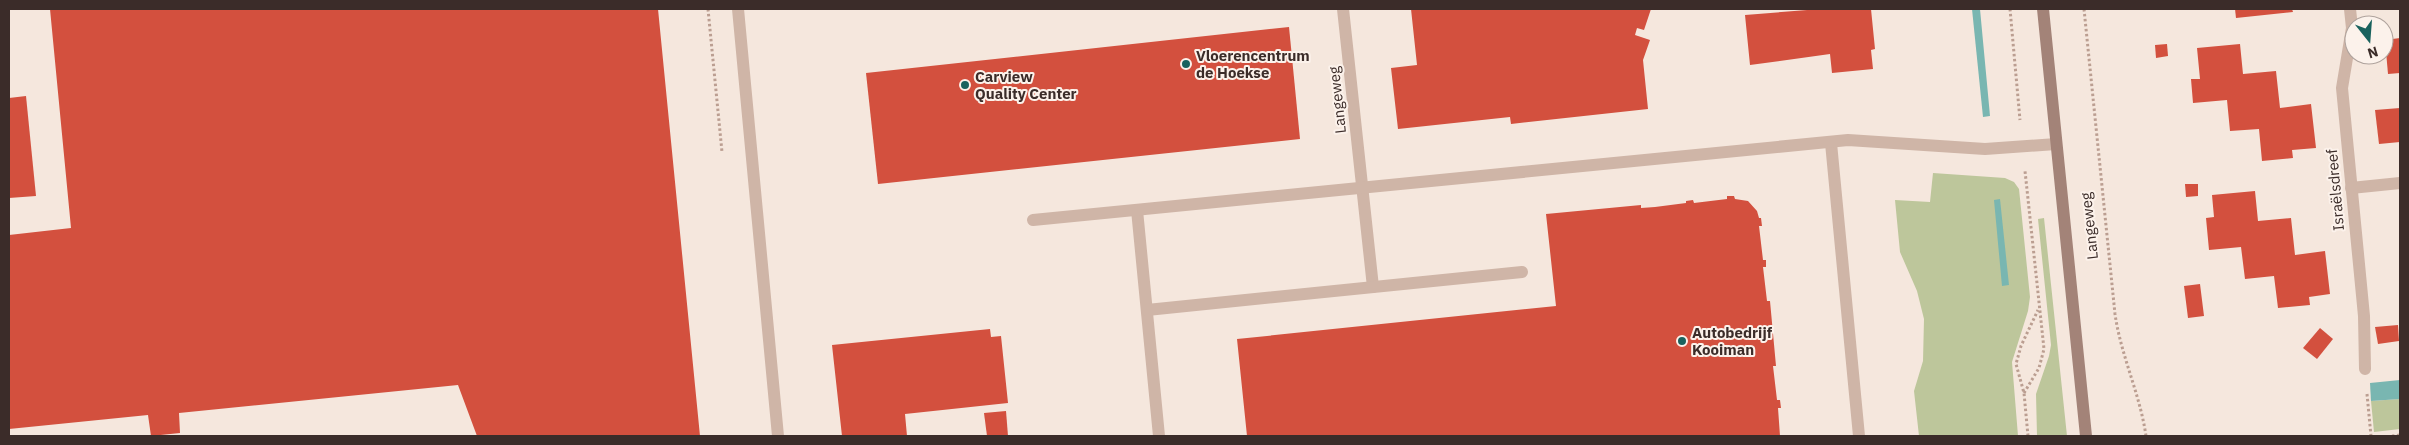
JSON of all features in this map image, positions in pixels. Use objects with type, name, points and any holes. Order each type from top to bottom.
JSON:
[{"type":"main road","name":"Langeweg","points":[[2042,9],[2086,436]]},
{"type":"street","points":[[738,9],[778,436]]},
{"type":"street","name":"Langeweg","points":[[1344,9],[1373,287]]},
{"type":"street","name":"Israëlsdreef","points":[[2350,9],[2352,28],[2342,88],[2364,316],[2365,369]]},
{"type":"street","points":[[1033,220],[1830,142],[1870,140],[1985,149],[2056,144]]},
{"type":"street","points":[[1830,142],[1859,436]]},
{"type":"street","points":[[2351,188],[2400,183]]},
{"type":"street","points":[[1137,210],[1159,436]]},
{"type":"street","points":[[1147,310],[1522,272]]},
{"type":"path","name":"Langeweg","points":[[2084,9],[2115,314],[2124,357],[2141,406],[2146,436]]},
{"type":"path","points":[[2024,393],[2044,355],[2039,310],[2026,335],[2017,360],[2017,369],[2024,393],[2028,436]]},
{"type":"path","points":[[2370,418],[2372,436]]},
{"type":"path","points":[[2392,436],[2400,435]]},
{"type":"green space","points":[[1933,173],[2005,178],[2014,182],[2019,189],[2030,297],[2028,311],[2012,362],[2018,436],[1919,436],[1914,391],[1923,361],[1924,319],[1917,291],[1900,252],[1895,200],[1930,202]]},
{"type":"green space","points":[[2044,218],[2067,436],[2037,436],[2036,394],[2051,345],[2038,219]]},
{"type":"green space","points":[[2400,399],[2400,429],[2374,432],[2371,401]]},
{"type":"water","points":[[1972,9],[1980,9],[1990,116],[1983,117]]},
{"type":"water","points":[[2000,199],[2009,285],[2002,286],[1994,200]]},
{"type":"water","points":[[2400,380],[2400,399],[2371,401],[2370,383]]},
{"type":"building","points":[[50,9],[658,9],[700,436],[477,436],[458,385],[179,413],[180,433],[151,436],[148,415],[9,429],[9,235],[71,228]]},
{"type":"building","points":[[1411,9],[1651,9],[1644,30],[1637,28],[1635,35],[1650,40],[1643,60],[1648,109],[1511,124],[1510,117],[1398,129],[1391,68],[1417,65]]},
{"type":"building","points":[[1820,9],[1871,9],[1875,49],[1871,50],[1873,69],[1832,73],[1830,54],[1750,65],[1745,15]]},
{"type":"building","points":[[2235,9],[2292,9],[2293,12],[2236,18]]},
{"type":"building","points":[[1289,27],[1300,139],[878,184],[866,73]]},
{"type":"building","points":[[2400,38],[2400,73],[2388,74],[2387,65],[2394,65],[2394,39]]},
{"type":"building","points":[[2167,44],[2168,56],[2156,58],[2155,45]]},
{"type":"building","points":[[2240,44],[2243,74],[2276,71],[2280,108],[2311,104],[2316,148],[2292,150],[2293,158],[2262,161],[2259,129],[2230,131],[2227,100],[2193,103],[2191,79],[2200,79],[2197,48]]},
{"type":"building","points":[[26,96],[36,196],[9,198],[9,98]]},
{"type":"building","points":[[2400,108],[2400,142],[2379,144],[2375,110]]},
{"type":"building","points":[[2185,184],[2198,184],[2198,196],[2186,197]]},
{"type":"building","points":[[2255,191],[2258,221],[2291,218],[2295,255],[2325,251],[2330,294],[2309,297],[2310,305],[2278,308],[2274,276],[2245,279],[2241,247],[2209,250],[2206,218],[2214,217],[2212,195]]},
{"type":"building","points":[[1727,196],[1734,196],[1735,199],[1748,201],[1757,211],[1759,218],[1761,218],[1762,226],[1759,226],[1763,260],[1766,260],[1766,267],[1763,267],[1767,301],[1770,301],[1776,366],[1773,366],[1777,400],[1780,400],[1781,408],[1778,408],[1780,436],[1247,436],[1237,339],[1556,306],[1546,214],[1641,205],[1641,208],[1655,207],[1686,203],[1686,201],[1693,200],[1694,203],[1727,199]]},
{"type":"building","points":[[2200,284],[2204,316],[2188,318],[2184,286]]},
{"type":"building","points":[[2398,325],[2399,341],[2378,344],[2375,327]]},
{"type":"building","points":[[2320,328],[2333,339],[2317,359],[2303,348]]},
{"type":"building","points":[[990,329],[991,337],[1001,336],[1008,403],[905,414],[907,436],[842,436],[832,345]]},
{"type":"building","points":[[1006,411],[1008,436],[987,436],[984,413]]},
{"type":"place","name":"Vloerencentrum de Hoekse","points":[[1186,64]]},
{"type":"place","name":"Carview Quality Center","points":[[965,85]]},
{"type":"place","name":"Autobedrijf Kooiman","points":[[1682,341]]}]
